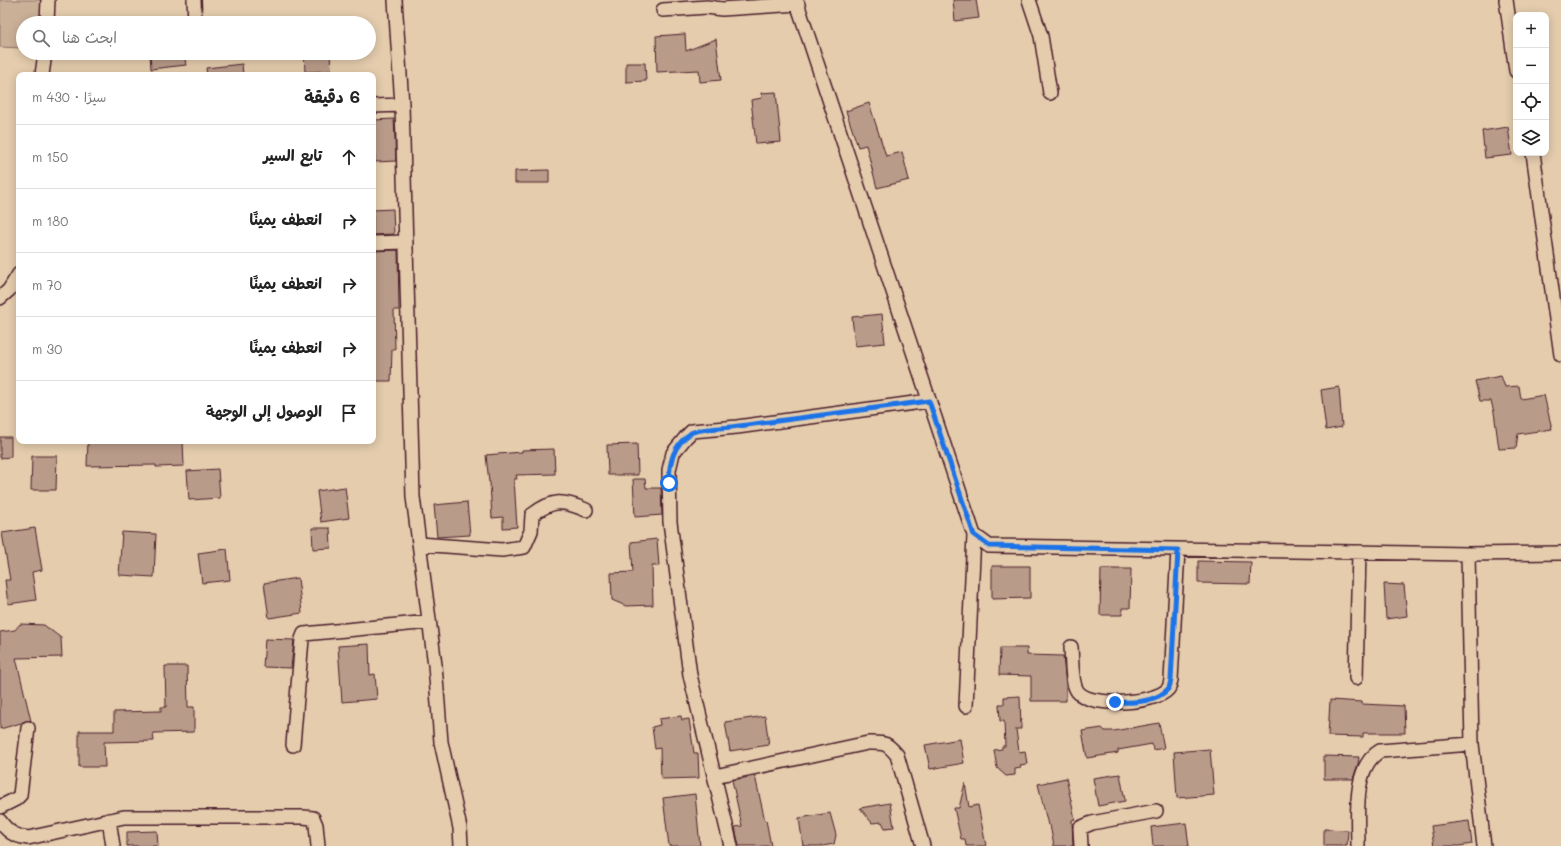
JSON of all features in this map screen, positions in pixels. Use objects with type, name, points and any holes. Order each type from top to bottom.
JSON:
[{"type":"street","points":[[47,16],[48,0]]},
{"type":"street","points":[[194,0],[195,16]]},
{"type":"street","points":[[395,0],[402,104],[413,497],[435,665],[441,742],[460,828],[461,846]]},
{"type":"street","points":[[1029,0],[1041,36],[1050,93]]},
{"type":"street","points":[[1506,0],[1513,50]]},
{"type":"street","points":[[663,10],[707,7],[722,9],[797,2],[974,535],[966,706]]},
{"type":"street","points":[[42,72],[43,60]]},
{"type":"street","points":[[376,106],[402,104]]},
{"type":"street","points":[[1533,156],[1561,355]]},
{"type":"street","points":[[376,243],[406,242]]},
{"type":"street","points":[[0,298],[16,278]]},
{"type":"street","points":[[731,846],[689,668],[670,522],[669,470],[673,453],[692,431],[737,427],[929,401]]},
{"type":"street","points":[[419,544],[502,550],[524,547],[531,531],[532,515],[544,506],[556,502],[575,505],[586,510]]},
{"type":"street","points":[[974,535],[989,546],[1468,554],[1561,553]]},
{"type":"street","points":[[1071,646],[1074,683],[1078,692],[1086,698],[1127,703],[1154,698],[1168,689],[1171,680],[1178,550]]},
{"type":"street","points":[[1356,678],[1359,552]]},
{"type":"street","points":[[1468,554],[1472,744],[1484,846]]},
{"type":"street","points":[[293,745],[302,639],[304,634],[429,622]]},
{"type":"street","points":[[0,807],[20,795],[28,728]]},
{"type":"street","points":[[715,776],[868,743],[881,743],[889,745],[897,755],[923,846]]},
{"type":"street","points":[[1358,846],[1359,788],[1363,770],[1374,754],[1380,751],[1472,744]]},
{"type":"street","points":[[1081,846],[1080,828],[1084,826],[1092,823],[1156,811]]},
{"type":"street","points":[[0,821],[7,831],[12,834],[28,838],[124,817],[181,818],[285,816],[313,818],[316,825],[318,846]]},
{"type":"street","points":[[108,820],[113,846]]},
{"type":"shaded area","points":[[0,0],[48,0],[47,16],[16,16],[16,48],[0,47]]},
{"type":"building","points":[[953,0],[976,0],[979,18],[955,21]]},
{"type":"building","points":[[685,34],[686,51],[716,39],[721,80],[700,82],[699,70],[657,72],[656,36]]},
{"type":"building","points":[[150,60],[185,60],[186,65],[151,69]]},
{"type":"building","points":[[304,60],[330,60],[331,71],[305,72]]},
{"type":"building","points":[[626,63],[645,63],[646,81],[626,82]]},
{"type":"building","points":[[242,64],[243,72],[207,72],[206,68]]},
{"type":"building","points":[[776,92],[781,142],[756,144],[751,100],[762,98],[761,93]]},
{"type":"building","points":[[869,103],[886,156],[902,152],[909,180],[877,188],[866,145],[858,147],[846,111]]},
{"type":"building","points":[[394,119],[396,161],[376,162],[376,120]]},
{"type":"building","points":[[1508,127],[1512,155],[1485,158],[1482,131]]},
{"type":"building","points":[[549,170],[549,183],[515,183],[515,171]]},
{"type":"building","points":[[393,209],[394,234],[376,235],[376,210]]},
{"type":"building","points":[[398,250],[399,310],[394,310],[395,349],[392,349],[391,381],[376,381],[376,251]]},
{"type":"building","points":[[882,314],[885,343],[855,346],[852,317]]},
{"type":"building","points":[[1501,376],[1505,387],[1519,386],[1521,399],[1544,395],[1552,429],[1518,434],[1516,448],[1499,449],[1491,401],[1480,401],[1475,381]]},
{"type":"building","points":[[1339,387],[1342,427],[1326,430],[1321,390]]},
{"type":"building","points":[[0,437],[11,437],[11,457],[0,458]]},
{"type":"building","points":[[88,444],[183,444],[184,466],[87,466]]},
{"type":"building","points":[[637,444],[638,475],[608,475],[607,445]]},
{"type":"building","points":[[554,449],[555,474],[516,475],[517,479],[514,479],[517,527],[503,528],[503,517],[492,518],[490,482],[486,455],[522,452],[522,450]]},
{"type":"building","points":[[32,456],[57,456],[56,490],[31,490]]},
{"type":"building","points":[[218,469],[220,498],[189,500],[187,471]]},
{"type":"building","points":[[633,479],[645,479],[646,488],[661,488],[662,515],[635,517]]},
{"type":"building","points":[[345,487],[349,518],[321,522],[317,491]]},
{"type":"building","points":[[467,502],[470,535],[437,537],[434,505]]},
{"type":"building","points":[[35,528],[42,570],[32,572],[36,600],[8,604],[5,580],[10,580],[2,533]]},
{"type":"building","points":[[312,528],[330,528],[331,548],[313,549]]},
{"type":"building","points":[[122,532],[156,534],[154,577],[119,575]]},
{"type":"building","points":[[657,539],[659,566],[652,566],[653,605],[626,606],[612,600],[611,573],[633,572],[631,542]]},
{"type":"building","points":[[227,549],[230,580],[202,583],[198,553]]},
{"type":"building","points":[[1198,561],[1251,562],[1250,584],[1198,583]]},
{"type":"building","points":[[992,566],[1030,566],[1030,598],[992,599]]},
{"type":"building","points":[[1101,569],[1131,569],[1130,608],[1122,608],[1122,615],[1100,615]]},
{"type":"building","points":[[298,578],[302,613],[269,618],[264,583]]},
{"type":"building","points":[[1384,584],[1404,585],[1407,616],[1386,619]]},
{"type":"building","points":[[20,624],[44,625],[61,638],[62,657],[16,658],[31,721],[25,721],[0,729],[0,632],[15,630]]},
{"type":"building","points":[[265,639],[294,640],[291,668],[263,667]]},
{"type":"building","points":[[369,644],[370,675],[375,674],[377,699],[342,702],[338,646]]},
{"type":"building","points":[[1000,648],[1027,648],[1027,655],[1063,656],[1066,701],[1031,701],[1031,676],[999,675]]},
{"type":"building","points":[[165,666],[187,666],[188,707],[194,707],[194,732],[153,733],[154,741],[104,742],[105,767],[79,767],[79,731],[114,731],[114,712],[161,711],[161,707],[166,707]]},
{"type":"building","points":[[1020,696],[1021,729],[1016,729],[1019,752],[1025,751],[1027,764],[1020,765],[1021,768],[1015,769],[1015,775],[1006,776],[997,768],[994,750],[1002,749],[1002,746],[1005,746],[1004,721],[1000,721],[999,704],[1004,704],[1004,697]]},
{"type":"building","points":[[1330,700],[1362,702],[1362,704],[1404,706],[1405,733],[1363,733],[1363,737],[1328,736]]},
{"type":"building","points":[[681,716],[682,720],[689,719],[694,753],[698,753],[699,778],[661,779],[660,748],[655,749],[652,727],[660,725],[659,719]]},
{"type":"building","points":[[765,716],[769,745],[730,751],[725,722]]},
{"type":"building","points":[[1159,723],[1164,748],[1153,750],[1152,744],[1118,750],[1118,753],[1087,758],[1082,731],[1102,728],[1105,731],[1114,731]]},
{"type":"building","points":[[960,739],[964,763],[930,769],[925,745]]},
{"type":"building","points":[[1210,749],[1214,795],[1177,798],[1174,752]]},
{"type":"building","points":[[1324,756],[1359,757],[1353,779],[1324,779]]},
{"type":"building","points":[[1120,774],[1125,801],[1098,806],[1093,778]]},
{"type":"building","points":[[755,776],[771,846],[739,846],[735,827],[742,826],[732,780]]},
{"type":"building","points":[[1066,778],[1075,819],[1072,820],[1073,846],[1054,846],[1050,825],[1048,825],[1038,784]]},
{"type":"building","points":[[965,783],[969,807],[978,805],[986,846],[966,846],[965,839],[961,839],[954,808],[959,808]]},
{"type":"building","points":[[695,794],[700,846],[669,846],[663,798]]},
{"type":"building","points":[[890,803],[894,827],[885,828],[882,822],[872,823],[860,808]]},
{"type":"building","points":[[830,813],[836,835],[834,844],[823,846],[803,846],[799,818]]},
{"type":"building","points":[[1469,821],[1472,844],[1459,846],[1434,846],[1431,826]]},
{"type":"building","points":[[1186,823],[1189,846],[1153,846],[1151,827]]},
{"type":"building","points":[[1324,829],[1348,830],[1347,846],[1324,846]]},
{"type":"building","points":[[157,831],[158,846],[127,846],[127,832]]},
{"type":"route","points":[[669,483],[669,470],[673,453],[692,431],[737,427],[929,401],[974,535],[989,546],[1178,550],[1171,680],[1168,689],[1154,698],[1127,703],[1115,702]]}]
